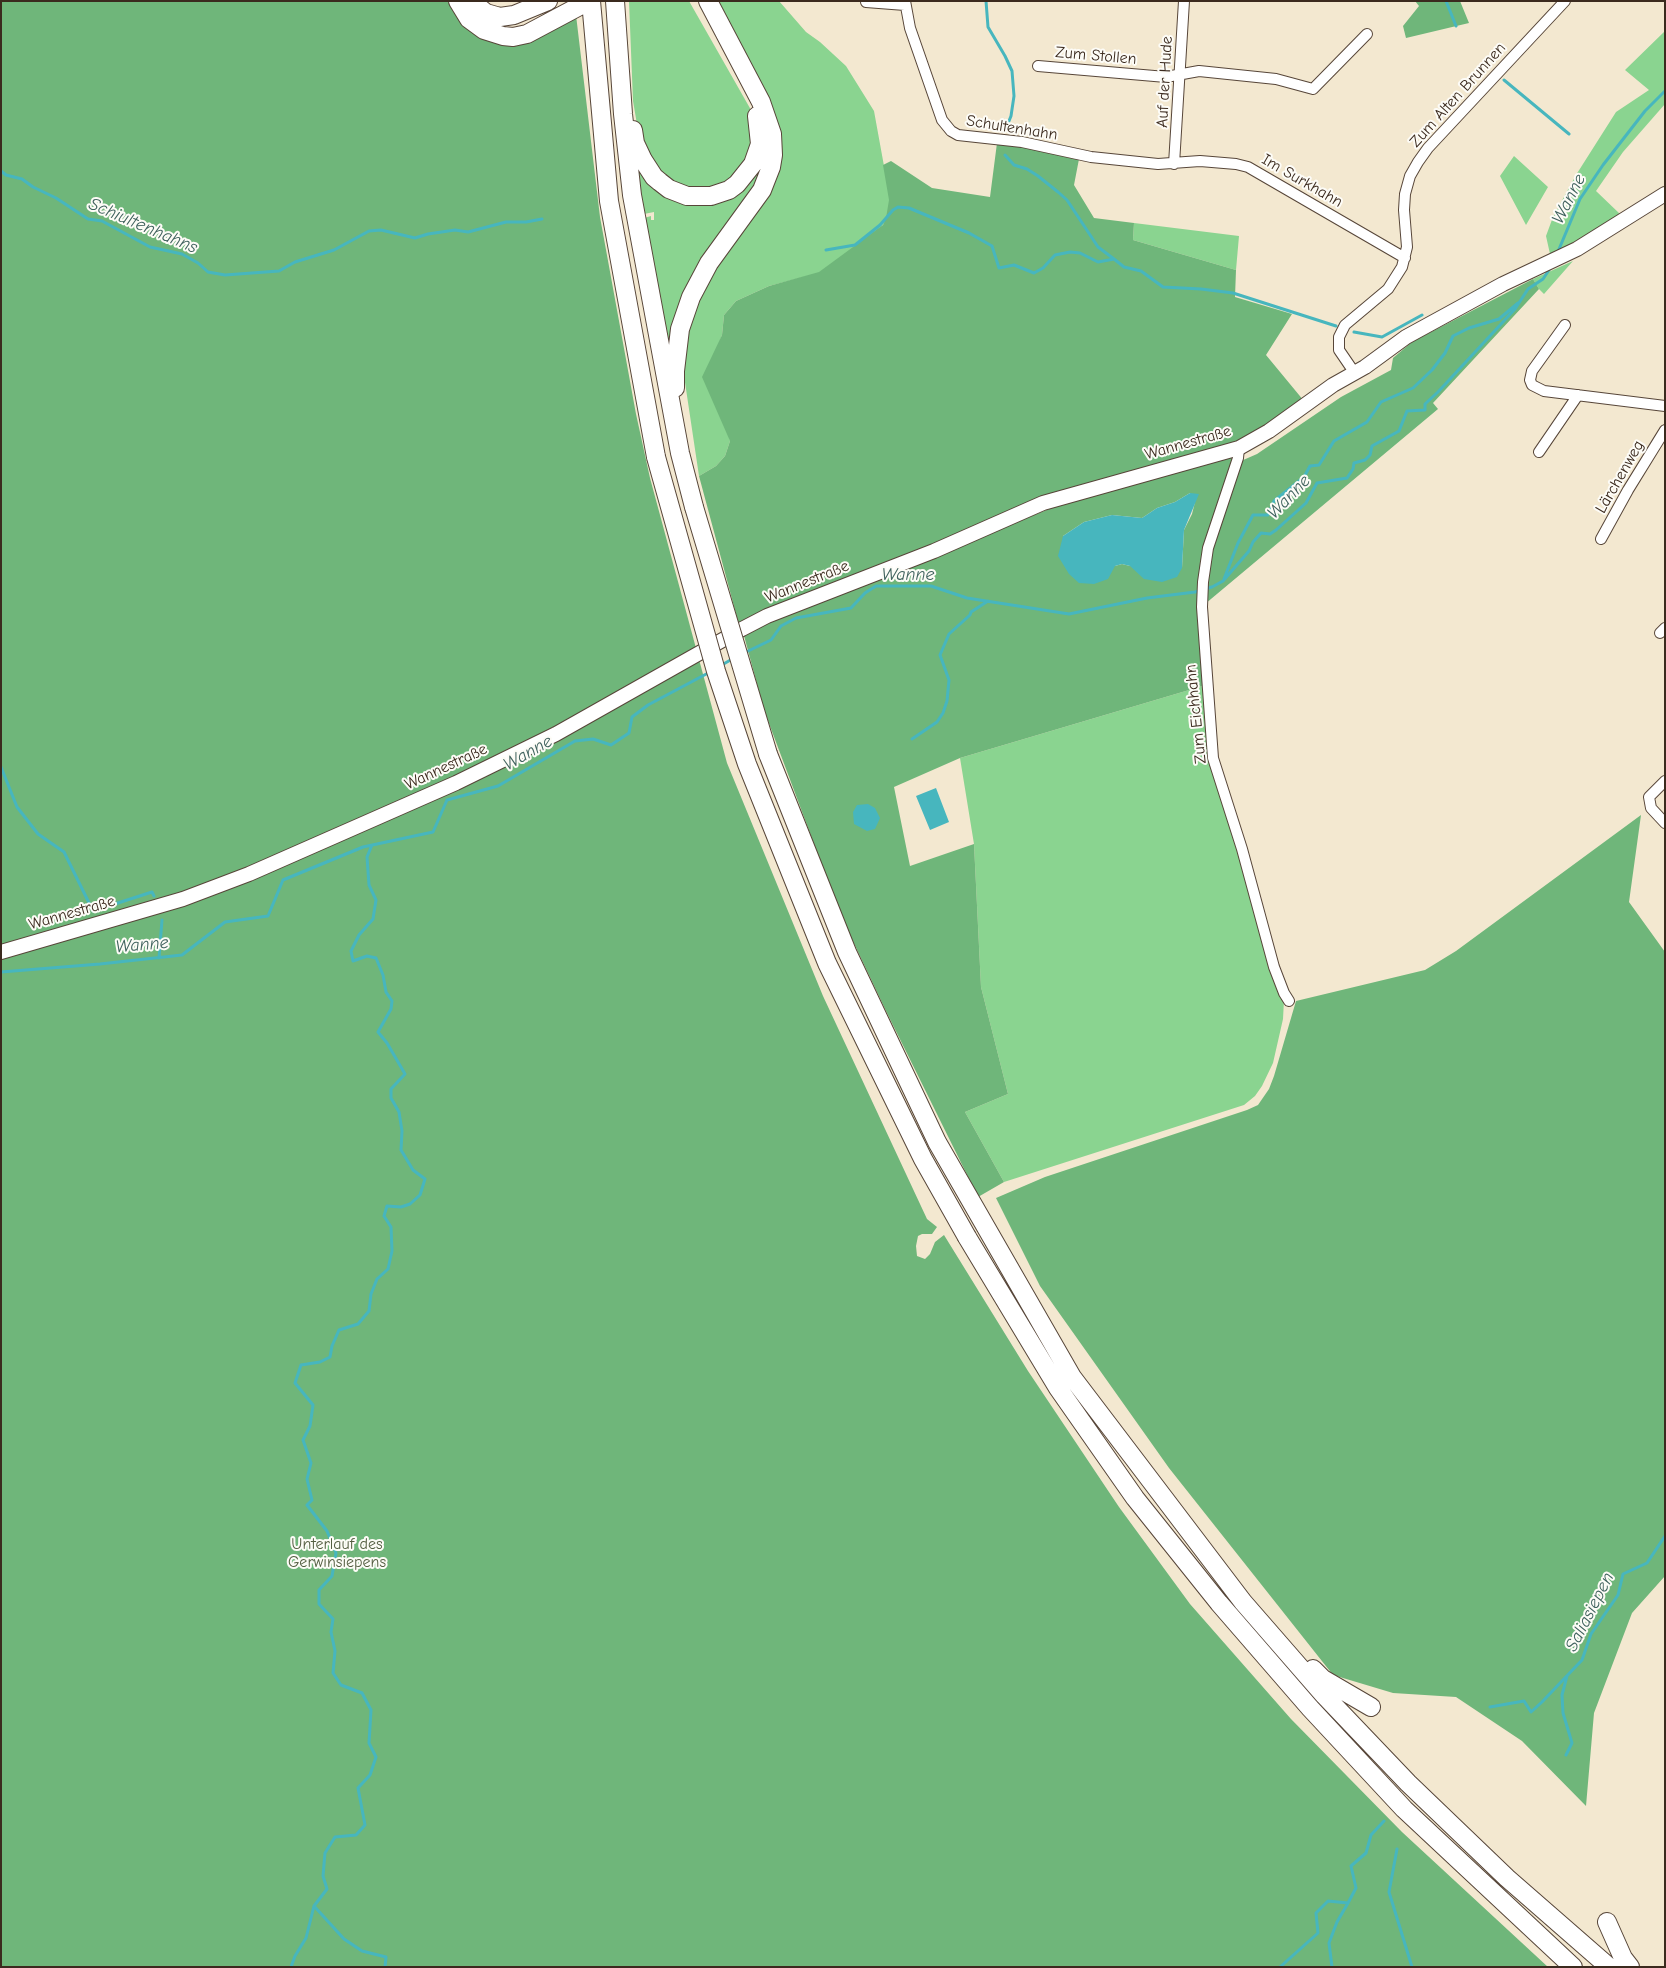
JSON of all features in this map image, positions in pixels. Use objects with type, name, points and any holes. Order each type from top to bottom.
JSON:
[{"type":"highway","points":[[458,1],[470,19],[484,30],[502,36],[513,37],[527,34],[590,1],[610,201],[656,457],[716,671],[747,764],[827,963],[923,1159],[967,1237],[1058,1388],[1135,1498],[1220,1603],[1310,1708],[1404,1809],[1574,1967]]},
{"type":"highway","points":[[471,1],[486,13],[500,17],[514,15],[548,1]]},
{"type":"highway","points":[[618,46],[635,143],[654,177],[669,189],[687,196],[711,196],[729,190],[743,179],[753,164],[760,144],[758,121],[752,104],[698,1]]},
{"type":"highway","points":[[679,451],[675,371],[679,334],[684,317],[691,298],[709,263],[762,190],[771,167],[772,155],[772,134],[761,102],[708,1]]},
{"type":"highway","points":[[615,9],[632,195],[679,451],[736,654],[768,754],[846,952],[938,1142],[1072,1377],[1243,1602],[1324,1695],[1408,1783],[1508,1878],[1609,1967]]},
{"type":"highway","points":[[1243,1602],[1323,1680],[1371,1707]]},
{"type":"highway","points":[[1607,1922],[1623,1958],[1630,1967]]},
{"type":"street","name":"Auf der Hude","points":[[1174,164],[1181,75],[1184,1]]},
{"type":"street","name":"Zum Alten Brunnen","points":[[1354,372],[1339,350],[1340,333],[1345,325],[1391,285],[1400,273],[1405,258],[1407,240],[1404,210],[1405,194],[1410,176],[1428,148],[1565,1]]},
{"type":"street","name":"Schultenhahn","points":[[866,2],[905,3],[910,28],[942,120],[951,131],[964,136],[1022,142],[1091,157],[1174,164]]},
{"type":"street","name":"Zum Stollen","points":[[1038,66],[1160,76],[1181,75],[1199,71],[1276,79],[1313,89],[1367,34]]},
{"type":"street","name":"Im Surkhahn","points":[[1174,164],[1200,161],[1248,167],[1405,258]]},
{"type":"street","name":"Wannestraße","points":[[1,952],[183,899],[249,874],[464,779],[556,734],[767,616],[934,551],[1043,503],[1239,448],[1268,431],[1354,372],[1365,367],[1406,337],[1503,284],[1577,250],[1665,194]]},
{"type":"street","points":[[1565,325],[1532,371],[1530,380],[1532,385],[1539,390],[1665,406]]},
{"type":"street","points":[[1539,452],[1578,395]]},
{"type":"street","name":"Lärchenweg","points":[[1601,539],[1628,490],[1665,430]]},
{"type":"street","name":"Zum Eichhahn","points":[[1239,448],[1238,458],[1208,548],[1202,582],[1213,758],[1244,858],[1274,967],[1289,1001]]},
{"type":"street","points":[[1665,781],[1649,797],[1651,808],[1665,823]]},
{"type":"green space","name":"Unterlauf des Gerwinsiepens","points":[[1,1],[451,1],[497,42],[576,15],[600,217],[636,414],[650,478],[727,763],[823,996],[927,1219],[937,1227],[932,1234],[918,1236],[917,1256],[925,1259],[930,1254],[935,1242],[944,1235],[1028,1371],[1119,1507],[1190,1604],[1291,1719],[1402,1832],[1548,1967],[1,1967]]},
{"type":"green space","points":[[629,1],[689,1],[751,110],[756,138],[741,175],[701,193],[662,178],[639,136],[633,101]]},
{"type":"green space","points":[[712,1],[779,1],[806,32],[846,66],[874,111],[892,210],[877,231],[819,273],[769,286],[736,301],[724,315],[722,335],[718,346],[730,441],[725,456],[716,466],[699,476],[683,369],[688,332],[702,290],[776,164]]},
{"type":"green space","points":[[1415,1],[1460,1],[1469,23],[1406,38],[1403,26],[1419,6]]},
{"type":"green space","points":[[1665,31],[1665,104],[1623,152],[1596,191],[1620,214],[1576,242],[1550,254],[1546,236],[1553,217],[1576,175],[1616,112],[1649,90],[1625,70]]},
{"type":"green space","points":[[997,143],[1024,146],[1079,159],[1074,185],[1094,218],[1134,223],[1133,240],[1236,270],[1235,297],[1292,314],[1266,355],[1304,401],[1237,445],[904,555],[821,588],[739,625],[699,476],[716,466],[725,456],[730,441],[702,377],[722,335],[724,315],[736,301],[769,286],[819,272],[883,225],[889,200],[883,165],[891,161],[932,188],[990,197]]},
{"type":"green space","points":[[762,151],[765,172],[716,245],[672,361],[644,218],[651,216],[651,220],[654,220],[654,212],[644,214],[637,159],[703,201]]},
{"type":"green space","points":[[1514,156],[1548,187],[1526,225],[1500,176]]},
{"type":"green space","points":[[1134,223],[1239,236],[1236,270],[1133,240]]},
{"type":"green space","points":[[1573,261],[1544,294],[1539,289],[1533,279]]},
{"type":"green space","points":[[1533,279],[1539,289],[1433,403],[1438,409],[1205,604],[1211,549],[1241,461],[1257,454],[1341,397],[1391,370],[1393,358],[1412,342]]},
{"type":"green space","points":[[1236,453],[1205,551],[1206,685],[960,758],[894,787],[910,866],[974,844],[981,987],[1008,1094],[965,1112],[1004,1182],[978,1197],[841,916],[764,710],[743,632],[1094,491]],"holes":[[[1190,493],[1195,502],[1192,514],[1184,530],[1182,568],[1122,564],[1115,566],[1063,536],[1084,522],[1112,515],[1142,518],[1157,508],[1175,502]]]},
{"type":"green space","points":[[1206,685],[1210,760],[1284,1000],[1283,1019],[1273,1063],[1262,1086],[1255,1096],[1244,1105],[1004,1182],[965,1112],[1008,1094],[981,987],[974,844],[960,758]]},
{"type":"green space","points":[[1641,815],[1629,902],[1665,952],[1665,1576],[1632,1613],[1594,1713],[1586,1806],[1522,1741],[1456,1697],[1393,1693],[1333,1675],[1169,1468],[1040,1286],[996,1198],[1045,1177],[1258,1105],[1269,1089],[1274,1076],[1296,1001],[1425,970],[1456,951]]},
{"type":"water","points":[[1190,493],[1199,494],[1184,530],[1182,568],[1177,577],[1162,582],[1144,579],[1130,566],[1122,564],[1115,566],[1108,579],[1094,584],[1079,583],[1069,574],[1058,556],[1063,536],[1084,522],[1112,515],[1142,518],[1157,508],[1175,502]]},
{"type":"water","points":[[936,788],[949,822],[930,830],[916,796]]},
{"type":"water","points":[[868,804],[875,808],[880,818],[875,829],[867,831],[854,824],[853,812],[857,805]]},
{"type":"waterway","points":[[986,1],[988,27],[1012,71],[1014,96],[1009,121]]},
{"type":"waterway","points":[[1446,1],[1456,26]]},
{"type":"waterway","points":[[1504,80],[1569,134]]},
{"type":"waterway","name":"Wanne","points":[[1557,254],[1580,199],[1603,165],[1645,111],[1665,91]]},
{"type":"waterway","points":[[1005,155],[1014,165],[1027,169],[1038,176],[1067,200],[1098,247],[1114,259]]},
{"type":"waterway","name":"Schiultenhahns","points":[[1,171],[6,175],[22,179],[88,219],[102,221],[150,247],[182,254],[198,263],[208,272],[225,275],[279,271],[295,262],[334,250],[369,231],[381,230],[415,238],[455,230],[468,232],[506,222],[526,222],[542,219]]},
{"type":"waterway","name":"Schiultenhahns","points":[[826,250],[855,245],[880,225],[893,210],[898,207],[909,208],[969,233],[992,246],[999,268],[1014,265],[1034,273],[1043,268],[1055,255],[1070,252],[1080,253],[1098,262],[1114,259],[1124,267],[1141,271],[1163,287],[1233,293],[1336,326]]},
{"type":"waterway","name":"Wanne","points":[[744,653],[771,640],[781,626],[796,618],[851,608],[865,593],[876,586],[931,586],[967,598],[1069,614],[1147,598],[1195,592],[1212,587],[1223,581],[1249,551],[1253,542],[1261,533],[1270,534],[1306,503],[1317,483],[1347,478],[1353,469],[1354,463],[1365,460],[1370,455],[1372,446],[1399,431],[1407,411],[1425,410],[1425,404],[1515,309],[1528,289],[1543,279],[1553,264]]},
{"type":"waterway","points":[[1224,579],[1238,543],[1253,515],[1268,515],[1274,501],[1304,477],[1310,466],[1319,465],[1334,441],[1367,422],[1381,402],[1413,388],[1432,370],[1445,353],[1453,336],[1469,328],[1499,319],[1518,303]]},
{"type":"waterway","name":"Schiultenhahns","points":[[1354,332],[1382,337],[1422,315]]},
{"type":"waterway","points":[[912,739],[937,722],[943,713],[947,701],[949,680],[940,655],[949,634],[971,612],[988,601]]},
{"type":"waterway","name":"Wanne","points":[[720,666],[734,658]]},
{"type":"waterway","name":"Wanne","points":[[1,972],[182,955],[225,922],[268,916],[283,880],[363,847],[433,832],[447,800],[498,786],[575,741],[593,739],[611,745],[629,733],[632,717],[648,705],[710,672]]},
{"type":"waterway","points":[[1,767],[17,807],[38,834],[64,852],[93,911],[152,892],[154,896]]},
{"type":"waterway","points":[[291,1967],[295,1956],[306,1938],[314,1906],[327,1889],[323,1876],[325,1853],[335,1837],[356,1835],[365,1825],[358,1788],[370,1775],[376,1757],[369,1743],[371,1710],[362,1693],[341,1685],[333,1673],[335,1651],[331,1632],[333,1619],[319,1604],[319,1590],[332,1576],[336,1553],[327,1531],[307,1505],[312,1500],[307,1479],[311,1463],[303,1440],[310,1426],[313,1405],[295,1383],[301,1365],[320,1362],[330,1357],[332,1346],[339,1330],[358,1324],[369,1311],[371,1294],[377,1279],[388,1269],[392,1251],[391,1227],[384,1216],[387,1206],[401,1207],[410,1204],[420,1195],[425,1179],[413,1170],[401,1150],[402,1131],[399,1112],[391,1098],[391,1089],[405,1074],[387,1043],[378,1032],[391,1009],[392,1001],[386,992],[383,975],[376,958],[367,956],[353,961],[351,951],[359,935],[373,919],[376,900],[369,885],[367,857],[372,845]]},
{"type":"waterway","points":[[159,958],[162,920]]},
{"type":"waterway","name":"Saliasiepen","points":[[1490,1707],[1524,1701],[1531,1712],[1542,1702],[1582,1660],[1591,1634],[1618,1595],[1623,1574],[1647,1563],[1665,1536]]},
{"type":"waterway","points":[[1566,1755],[1572,1743],[1563,1713],[1562,1695],[1567,1676]]},
{"type":"waterway","points":[[1280,1967],[1318,1933],[1316,1913],[1328,1901],[1348,1903],[1356,1888],[1351,1866],[1366,1853],[1371,1835],[1384,1821]]},
{"type":"waterway","points":[[1397,1849],[1389,1892],[1412,1967]]},
{"type":"waterway","points":[[1332,1967],[1329,1943],[1337,1922],[1348,1903]]},
{"type":"waterway","points":[[314,1906],[344,1939],[362,1951],[386,1957],[385,1967]]}]
